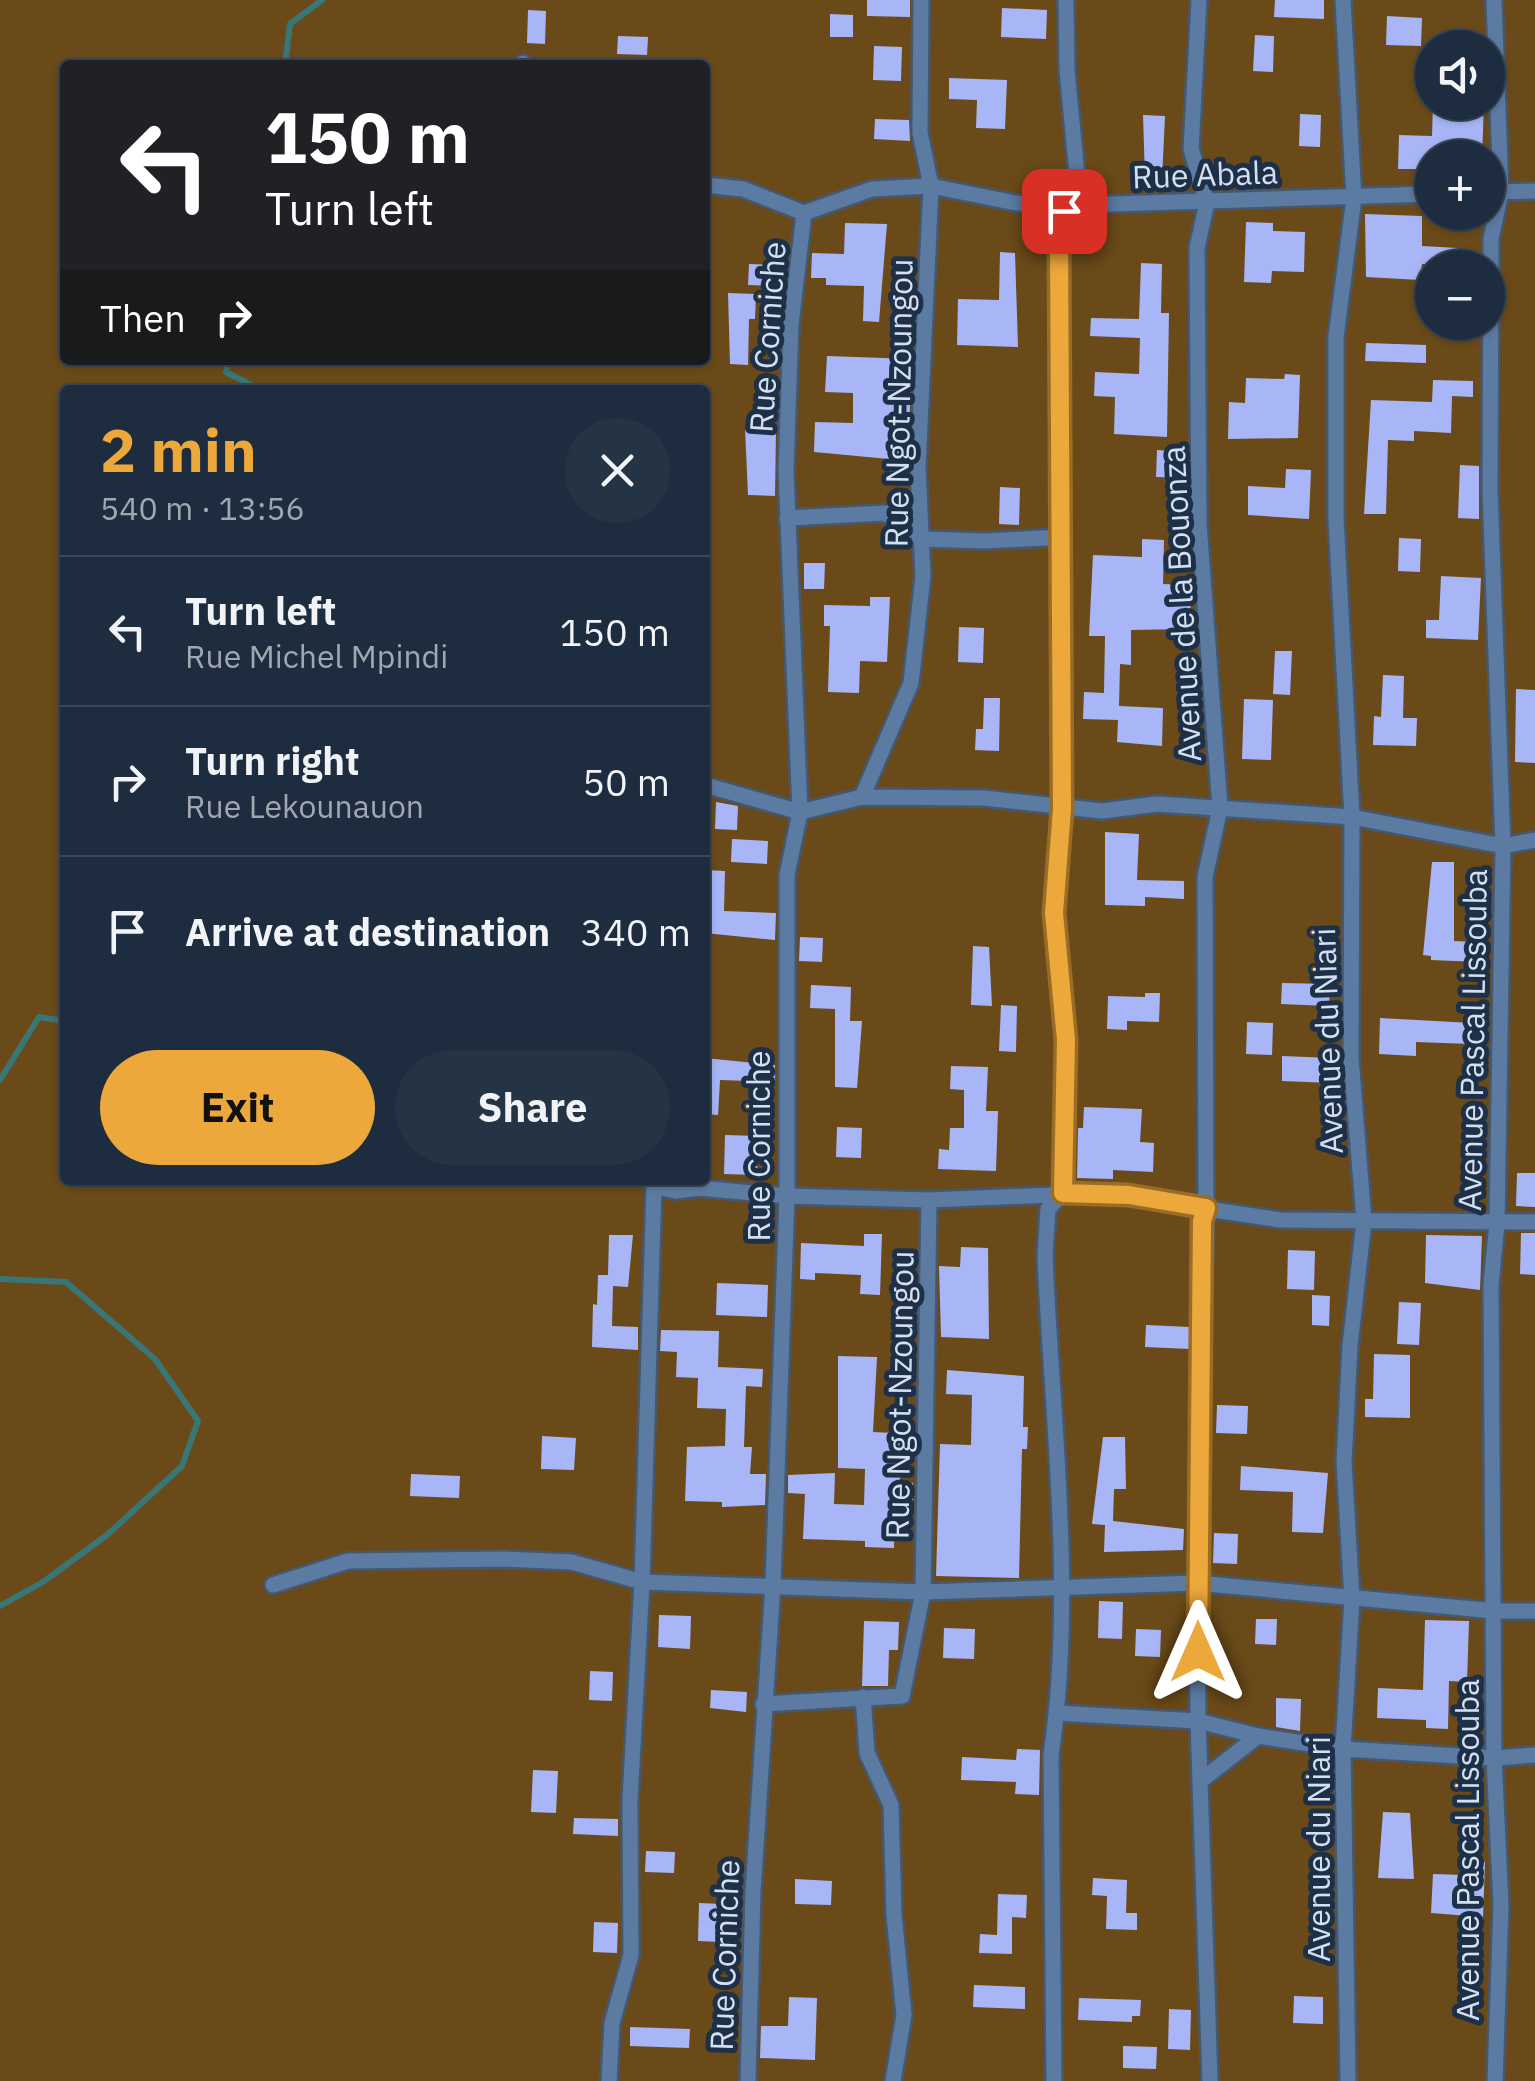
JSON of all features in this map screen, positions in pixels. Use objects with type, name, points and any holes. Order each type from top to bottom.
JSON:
[{"type":"street","name":"Rue Ngot-Nzoungou","points":[[862,797],[911,684],[922,539],[918,468],[930,186],[920,133],[921,0]]},
{"type":"street","points":[[1054,2081],[1051,1756],[1057,1714],[1060,1584],[1045,1257],[1048,1209],[1063,1193],[1066,1040],[1054,913],[1062,809],[1059,240],[1064,211],[1080,205],[1067,71],[1066,0]]},
{"type":"street","name":"Avenue de la Bouonza","points":[[1198,0],[1191,148],[1206,202],[1197,248],[1199,523],[1220,808],[1205,876],[1206,1208],[1198,1583],[1198,1721],[1203,1779],[1210,2081]]},
{"type":"street","name":"Avenue du Niari","points":[[1343,0],[1354,198],[1336,337],[1335,403],[1342,656],[1352,817],[1348,988],[1364,1221],[1346,1404],[1352,1599],[1343,1750],[1348,2081]]},
{"type":"street","name":"Avenue Pascal Lissouba","points":[[1494,0],[1494,140]]},
{"type":"street","points":[[710,186],[743,189],[804,213]]},
{"type":"street","name":"Rue Abala","points":[[804,213],[872,190],[930,186],[1016,203],[1080,205],[1415,195]]},
{"type":"street","points":[[1505,192],[1535,191]]},
{"type":"street","name":"Rue Corniche","points":[[748,2081],[763,1704],[773,1584],[787,1196],[786,875],[800,812],[787,518],[791,325],[804,213]]},
{"type":"street","name":"Avenue Pascal Lissouba","points":[[1492,230],[1490,491],[1503,846],[1497,1224],[1491,1285],[1494,1758],[1502,1905],[1495,2081]]},
{"type":"street","points":[[787,518],[885,512],[922,539],[984,542],[1063,537]]},
{"type":"street","points":[[710,786],[800,812],[862,797],[984,798],[1102,811],[1157,804],[1352,817],[1503,846],[1535,840]]},
{"type":"street","points":[[609,2081],[612,2024],[631,1955],[630,1799],[642,1582],[654,1186],[676,1191],[698,1188],[787,1196],[929,1200],[1063,1193],[1129,1195],[1281,1220],[1535,1222]]},
{"type":"street","name":"Rue Ngot-Nzoungou","points":[[863,1698],[902,1696],[923,1592],[929,1200]]},
{"type":"street","points":[[273,1585],[348,1560],[403,1557],[572,1562],[642,1582],[923,1592],[1060,1584],[1198,1583],[1495,1611],[1535,1610]]},
{"type":"street","points":[[763,1704],[863,1698],[868,1753],[892,1805],[894,1915],[904,2015],[893,2081]]},
{"type":"street","points":[[1057,1714],[1198,1721],[1343,1750],[1494,1758],[1535,1756]]},
{"type":"street","points":[[1203,1779],[1258,1736]]},
{"type":"shaded area","points":[[0,0],[1535,0],[1535,2081],[0,2081]]},
{"type":"building","points":[[867,0],[910,0],[910,17],[867,16]]},
{"type":"building","points":[[1275,0],[1324,0],[1324,19],[1274,17]]},
{"type":"building","points":[[1002,8],[1047,10],[1046,39],[1001,37]]},
{"type":"building","points":[[528,10],[546,11],[545,44],[527,43]]},
{"type":"building","points":[[830,14],[853,15],[853,37],[830,37]]},
{"type":"building","points":[[1387,16],[1422,18],[1422,30],[1415,30],[1415,46],[1386,45]]},
{"type":"building","points":[[1255,35],[1274,36],[1273,72],[1253,71]]},
{"type":"building","points":[[618,36],[648,37],[647,55],[617,54]]},
{"type":"building","points":[[874,46],[902,47],[901,81],[873,80]]},
{"type":"building","points":[[949,78],[1007,80],[1005,129],[976,128],[977,100],[949,99]]},
{"type":"building","points":[[1300,114],[1321,115],[1320,147],[1299,146]]},
{"type":"building","points":[[1143,115],[1165,116],[1162,179],[1145,178]]},
{"type":"building","points":[[875,119],[909,120],[910,141],[874,139]]},
{"type":"building","points":[[1432,120],[1483,120],[1483,140],[1415,140],[1415,169],[1398,169],[1399,135],[1432,136]]},
{"type":"building","points":[[1365,214],[1415,216],[1415,230],[1422,230],[1422,246],[1458,248],[1415,250],[1415,280],[1366,277]]},
{"type":"building","points":[[1246,222],[1273,223],[1273,231],[1305,232],[1304,272],[1272,271],[1271,283],[1244,282]]},
{"type":"building","points":[[845,223],[887,224],[879,322],[863,321],[864,286],[826,285],[826,278],[811,278],[812,253],[844,254]]},
{"type":"building","points":[[1000,252],[1015,253],[1018,347],[957,345],[958,299],[999,300]]},
{"type":"building","points":[[1141,263],[1162,264],[1161,313],[1169,313],[1167,437],[1114,434],[1115,397],[1094,396],[1095,372],[1139,374],[1140,338],[1090,336],[1091,318],[1139,319]]},
{"type":"building","points":[[749,264],[778,265],[778,286],[748,285]]},
{"type":"building","points":[[728,293],[756,294],[755,319],[749,319],[748,365],[730,364]]},
{"type":"building","points":[[1366,343],[1426,345],[1426,363],[1365,361]]},
{"type":"building","points":[[827,356],[912,359],[907,476],[889,476],[889,459],[814,452],[815,422],[853,423],[853,393],[825,392]]},
{"type":"building","points":[[1285,374],[1300,375],[1298,438],[1228,439],[1229,402],[1245,403],[1246,378],[1284,379]]},
{"type":"building","points":[[1433,380],[1473,381],[1473,397],[1452,396],[1451,433],[1414,431],[1414,441],[1388,440],[1386,514],[1364,514],[1371,400],[1432,402]]},
{"type":"building","points":[[745,429],[776,430],[775,496],[748,495]]},
{"type":"building","points":[[1157,450],[1187,452],[1187,478],[1156,477]]},
{"type":"building","points":[[1460,465],[1479,466],[1479,519],[1458,518]]},
{"type":"building","points":[[1286,469],[1311,470],[1309,519],[1248,515],[1248,486],[1285,488]]},
{"type":"building","points":[[1000,487],[1020,488],[1019,525],[999,524]]},
{"type":"building","points":[[1399,538],[1421,539],[1420,572],[1398,571]]},
{"type":"building","points":[[1142,539],[1164,540],[1163,584],[1191,585],[1190,629],[1131,630],[1131,665],[1120,664],[1119,706],[1163,708],[1162,746],[1117,742],[1118,720],[1083,719],[1084,692],[1104,693],[1105,636],[1089,636],[1093,555],[1142,557]]},
{"type":"building","points":[[804,563],[825,563],[824,589],[804,589]]},
{"type":"building","points":[[1441,576],[1481,578],[1478,640],[1426,638],[1426,620],[1439,620]]},
{"type":"building","points":[[870,597],[890,597],[887,662],[860,661],[859,693],[828,692],[830,626],[824,626],[824,605],[870,606]]},
{"type":"building","points":[[959,627],[984,628],[983,663],[958,662]]},
{"type":"building","points":[[1275,651],[1292,651],[1290,695],[1273,694]]},
{"type":"building","points":[[1383,675],[1404,676],[1403,718],[1417,718],[1416,746],[1373,745],[1374,716],[1381,717]]},
{"type":"building","points":[[1516,689],[1535,690],[1535,763],[1515,762]]},
{"type":"building","points":[[984,698],[1000,698],[999,751],[975,750],[976,729],[983,729]]},
{"type":"building","points":[[1244,699],[1273,700],[1271,760],[1242,759]]},
{"type":"building","points":[[716,802],[738,806],[737,830],[715,829]]},
{"type":"building","points":[[1105,832],[1139,834],[1137,880],[1184,881],[1184,899],[1145,897],[1145,906],[1105,905]]},
{"type":"building","points":[[732,839],[768,841],[767,864],[731,862]]},
{"type":"building","points":[[1432,862],[1454,862],[1454,941],[1478,942],[1478,962],[1431,960],[1431,956],[1423,955]]},
{"type":"building","points":[[710,870],[725,871],[724,911],[776,913],[775,940],[710,934]]},
{"type":"building","points":[[800,937],[823,938],[822,962],[799,961]]},
{"type":"building","points":[[973,946],[989,947],[992,1006],[971,1005]]},
{"type":"building","points":[[1282,983],[1330,984],[1329,1006],[1281,1004]]},
{"type":"building","points":[[811,985],[851,987],[850,1021],[862,1021],[857,1088],[835,1087],[835,1009],[810,1008]]},
{"type":"building","points":[[1145,993],[1160,993],[1159,1022],[1127,1021],[1127,1030],[1107,1029],[1108,996],[1145,997]]},
{"type":"building","points":[[1001,1005],[1017,1006],[1016,1052],[999,1051]]},
{"type":"building","points":[[1380,1018],[1472,1023],[1471,1044],[1416,1042],[1416,1056],[1379,1054]]},
{"type":"building","points":[[1247,1022],[1273,1023],[1272,1055],[1246,1054]]},
{"type":"building","points":[[1282,1056],[1332,1058],[1331,1083],[1282,1081]]},
{"type":"building","points":[[710,1058],[775,1065],[775,1082],[720,1080],[718,1115],[710,1114]]},
{"type":"building","points":[[951,1066],[988,1067],[986,1111],[998,1111],[996,1171],[938,1169],[939,1149],[949,1150],[950,1128],[964,1128],[964,1090],[950,1089]]},
{"type":"building","points":[[1084,1107],[1142,1109],[1140,1142],[1154,1143],[1153,1172],[1113,1170],[1113,1179],[1077,1178],[1078,1128],[1083,1128]]},
{"type":"building","points":[[837,1127],[862,1128],[861,1158],[836,1157]]},
{"type":"building","points":[[725,1135],[758,1136],[757,1175],[724,1174]]},
{"type":"building","points":[[1517,1173],[1535,1173],[1535,1207],[1516,1206]]},
{"type":"building","points":[[1521,1233],[1535,1233],[1535,1275],[1520,1274]]},
{"type":"building","points":[[864,1234],[882,1234],[880,1295],[860,1294],[861,1275],[815,1273],[815,1280],[800,1279],[801,1243],[864,1246]]},
{"type":"building","points":[[609,1235],[633,1235],[628,1287],[613,1286],[612,1326],[638,1327],[638,1350],[592,1347],[593,1304],[597,1305],[598,1275],[608,1275]]},
{"type":"building","points":[[1426,1235],[1482,1236],[1480,1290],[1425,1283]]},
{"type":"building","points":[[961,1247],[988,1248],[989,1339],[941,1337],[939,1266],[960,1267]]},
{"type":"building","points":[[1288,1250],[1315,1251],[1314,1290],[1287,1289]]},
{"type":"building","points":[[717,1283],[768,1285],[767,1317],[716,1315]]},
{"type":"building","points":[[1312,1295],[1330,1296],[1329,1326],[1312,1325]]},
{"type":"building","points":[[1399,1302],[1421,1303],[1419,1345],[1397,1344]]},
{"type":"building","points":[[1146,1325],[1191,1327],[1190,1349],[1145,1347]]},
{"type":"building","points":[[661,1330],[719,1331],[718,1367],[763,1369],[762,1387],[746,1386],[744,1447],[752,1447],[750,1474],[766,1474],[765,1505],[722,1507],[722,1502],[685,1501],[687,1447],[725,1446],[726,1409],[697,1408],[698,1378],[676,1377],[677,1352],[660,1351]]},
{"type":"building","points":[[1374,1354],[1410,1355],[1410,1418],[1365,1417],[1365,1399],[1373,1399]]},
{"type":"building","points":[[838,1356],[877,1357],[873,1432],[914,1434],[914,1452],[901,1452],[900,1482],[913,1483],[913,1511],[895,1511],[894,1548],[865,1547],[865,1541],[803,1539],[805,1494],[788,1493],[788,1475],[835,1473],[834,1504],[864,1505],[865,1469],[838,1468]]},
{"type":"building","points":[[947,1370],[1024,1376],[1023,1427],[1028,1427],[1027,1449],[1022,1449],[1019,1578],[936,1576],[940,1444],[971,1445],[972,1395],[946,1394]]},
{"type":"building","points":[[1217,1405],[1248,1406],[1247,1434],[1216,1433]]},
{"type":"building","points":[[542,1436],[576,1438],[574,1470],[541,1469]]},
{"type":"building","points":[[1103,1437],[1125,1437],[1126,1489],[1114,1489],[1113,1521],[1184,1529],[1183,1550],[1104,1552],[1105,1525],[1092,1524]]},
{"type":"building","points":[[1241,1466],[1328,1473],[1323,1533],[1292,1532],[1293,1492],[1240,1490]]},
{"type":"building","points":[[411,1474],[460,1476],[459,1498],[410,1496]]},
{"type":"building","points":[[1214,1533],[1238,1534],[1237,1564],[1213,1563]]},
{"type":"building","points":[[1099,1601],[1123,1602],[1122,1639],[1098,1638]]},
{"type":"building","points":[[659,1615],[691,1616],[690,1649],[658,1647]]},
{"type":"building","points":[[1256,1619],[1277,1619],[1276,1645],[1255,1644]]},
{"type":"building","points":[[1425,1620],[1469,1621],[1467,1682],[1449,1681],[1448,1729],[1426,1728],[1426,1720],[1377,1718],[1378,1688],[1423,1690]]},
{"type":"building","points":[[864,1621],[899,1622],[898,1650],[889,1650],[888,1686],[862,1686]]},
{"type":"building","points":[[944,1628],[975,1629],[974,1659],[943,1658]]},
{"type":"building","points":[[1136,1629],[1161,1630],[1160,1657],[1135,1656]]},
{"type":"building","points":[[590,1671],[613,1672],[612,1701],[589,1700]]},
{"type":"building","points":[[711,1690],[747,1692],[746,1712],[710,1708]]},
{"type":"building","points":[[1276,1698],[1301,1699],[1300,1731],[1276,1727]]},
{"type":"building","points":[[1017,1749],[1040,1750],[1039,1795],[1015,1794],[1016,1782],[961,1780],[962,1757],[1016,1760]]},
{"type":"building","points":[[533,1770],[558,1771],[556,1813],[531,1812]]},
{"type":"building","points":[[1383,1812],[1410,1813],[1414,1879],[1378,1878]]},
{"type":"building","points":[[574,1818],[618,1819],[618,1836],[573,1834]]},
{"type":"building","points":[[646,1851],[675,1852],[674,1873],[645,1872]]},
{"type":"building","points":[[1465,1861],[1485,1862],[1483,1917],[1431,1913],[1433,1874],[1464,1875]]},
{"type":"building","points":[[1093,1878],[1127,1880],[1126,1913],[1137,1913],[1137,1930],[1106,1929],[1107,1896],[1092,1895]]},
{"type":"building","points":[[795,1879],[832,1881],[831,1905],[795,1904]]},
{"type":"building","points":[[998,1894],[1027,1895],[1026,1918],[1012,1917],[1012,1954],[979,1953],[980,1934],[997,1935]]},
{"type":"building","points":[[699,1903],[722,1904],[721,1942],[698,1941]]},
{"type":"building","points":[[594,1922],[618,1923],[617,1953],[593,1952]]},
{"type":"building","points":[[974,1985],[1025,1987],[1025,2009],[973,2007]]},
{"type":"building","points":[[1294,1996],[1323,1997],[1323,2024],[1293,2023]]},
{"type":"building","points":[[789,1997],[817,1998],[815,2060],[760,2058],[761,2026],[788,2026]]},
{"type":"building","points":[[1079,1998],[1141,2000],[1140,2016],[1132,2016],[1132,2022],[1078,2020]]},
{"type":"building","points":[[1169,2009],[1191,2010],[1190,2050],[1168,2049]]},
{"type":"building","points":[[630,2027],[690,2029],[689,2048],[630,2046]]},
{"type":"building","points":[[1123,2046],[1157,2047],[1156,2069],[1123,2068]]},
{"type":"waterway","points":[[286,60],[290,24],[322,0]]},
{"type":"waterway","points":[[227,365],[226,372],[251,385]]},
{"type":"waterway","points":[[0,1080],[39,1017],[60,1020]]},
{"type":"waterway","points":[[0,1279],[66,1282],[155,1359],[198,1421],[182,1466],[107,1535],[43,1582],[0,1606]]},
{"type":"route","points":[[1064,211],[1059,240],[1062,809],[1054,913],[1066,1040],[1063,1193],[1129,1195],[1206,1208],[1202,1221],[1198,1652]]}]
